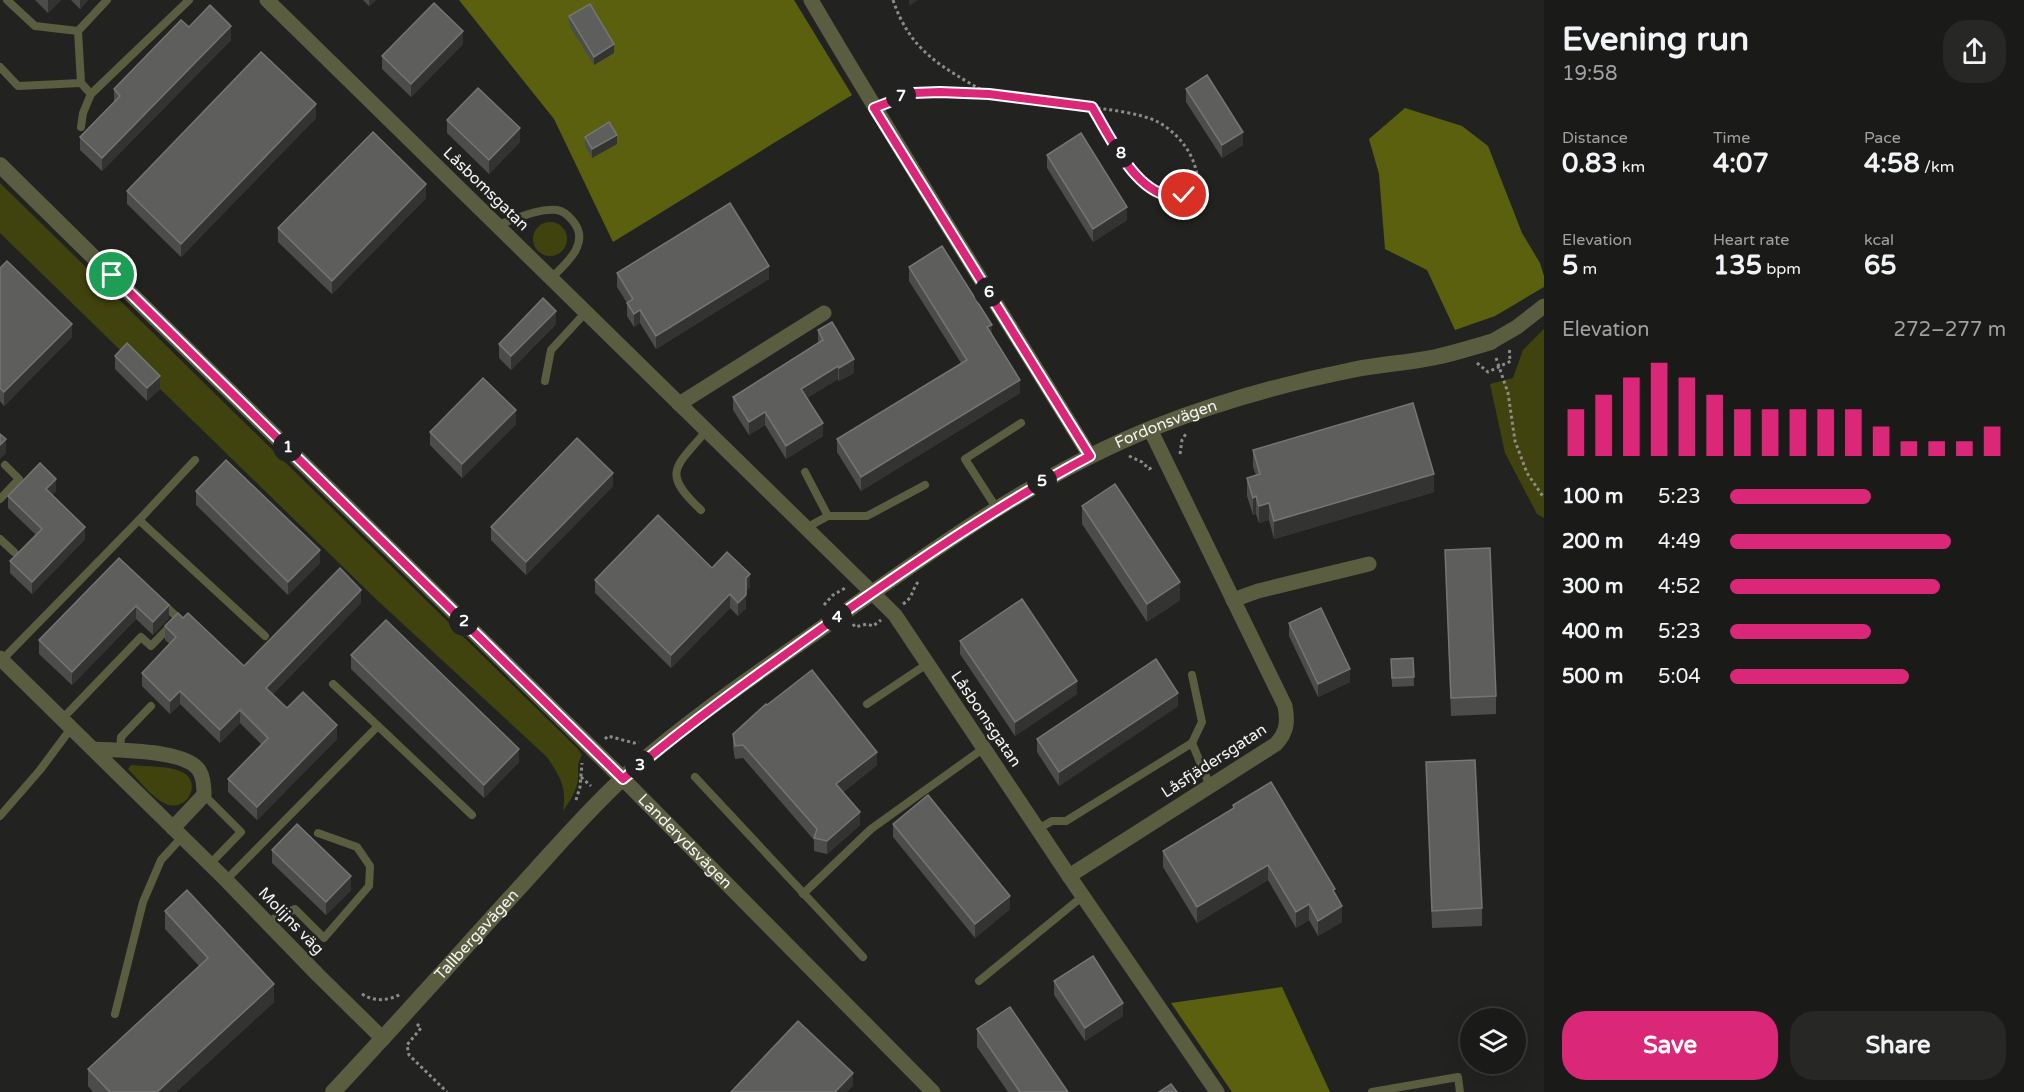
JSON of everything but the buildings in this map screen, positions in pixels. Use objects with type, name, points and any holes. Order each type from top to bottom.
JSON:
[{"type":"street","name":"Låsbomsgatan","points":[[267,0],[895,615],[1069,876],[1217,1092]]},
{"type":"street","points":[[811,0],[874,108],[1090,456]]},
{"type":"street","name":"Landerydsvägen","points":[[0,165],[623,779],[933,1092]]},
{"type":"street","name":"Fordonsvägen","points":[[623,779],[748,680],[872,593],[1037,484],[1090,456],[1150,429],[1226,400],[1295,381],[1358,368],[1435,358],[1491,342],[1517,327],[1544,306]]},
{"type":"street","points":[[680,404],[824,313]]},
{"type":"street","name":"Låsfjädersgatan","points":[[1069,876],[1276,744],[1283,737],[1287,727],[1284,706],[1150,429]]},
{"type":"street","points":[[1233,600],[1258,591],[1369,564]]},
{"type":"street","name":"Molijns väg","points":[[1,659],[210,864],[383,1039]]},
{"type":"street","points":[[94,749],[175,756],[190,761],[200,771],[204,795],[177,832]]},
{"type":"street","name":"Tallbergavägen","points":[[333,1092],[562,841],[623,779]]},
{"type":"lane","points":[[7,0],[35,26],[78,31]]},
{"type":"lane","points":[[91,94],[81,83],[78,31],[107,0]]},
{"type":"lane","points":[[81,127],[83,113],[91,94],[189,0]]},
{"type":"lane","points":[[0,67],[18,86],[81,83]]},
{"type":"lane","points":[[497,225],[549,210],[560,210],[576,224],[579,243],[576,252],[550,278]]},
{"type":"lane","points":[[545,381],[550,350],[586,312]]},
{"type":"lane","points":[[998,509],[965,459],[1021,423]]},
{"type":"lane","points":[[701,510],[683,493],[676,478],[677,466],[706,430]]},
{"type":"lane","points":[[1,659],[108,552],[195,460]]},
{"type":"lane","points":[[0,500],[19,479],[5,465]]},
{"type":"lane","points":[[805,472],[828,516]]},
{"type":"lane","points":[[806,528],[828,516],[867,516],[925,485]]},
{"type":"lane","points":[[139,520],[265,636]]},
{"type":"lane","points":[[0,539],[14,552]]},
{"type":"lane","points":[[108,552],[116,559]]},
{"type":"lane","points":[[0,816],[40,770],[67,723],[141,637],[151,646],[178,618],[155,596]]},
{"type":"lane","points":[[867,704],[927,664]]},
{"type":"lane","points":[[1038,829],[1053,821],[1066,821],[1192,743],[1202,722],[1192,675]]},
{"type":"lane","points":[[333,684],[472,815]]},
{"type":"lane","points":[[120,752],[121,738],[151,706]]},
{"type":"lane","points":[[226,880],[378,726]]},
{"type":"lane","points":[[1192,743],[1210,786]]},
{"type":"lane","points":[[803,894],[871,829],[984,748]]},
{"type":"lane","points":[[695,777],[863,957]]},
{"type":"lane","points":[[204,795],[241,832],[210,864]]},
{"type":"lane","points":[[115,1014],[143,902],[161,860],[177,832]]},
{"type":"lane","points":[[267,922],[295,909],[324,938],[369,886],[370,866],[357,847],[318,833]]},
{"type":"lane","points":[[980,981],[1083,896]]},
{"type":"lane","points":[[1372,1092],[1458,1077],[1460,1092]]},
{"type":"path","points":[[893,0],[914,42],[927,56],[989,94]]},
{"type":"path","points":[[874,108],[913,93],[989,94],[1092,107],[1112,110],[1155,120],[1176,133],[1194,159],[1198,174],[1192,190],[1173,198],[1160,195],[1148,188],[1125,160],[1092,107]]},
{"type":"path","points":[[1491,342],[1508,393],[1515,441],[1527,472],[1544,498]]},
{"type":"path","points":[[390,998],[421,1028],[407,1045],[409,1055],[447,1092]]},
{"type":"shaded area","points":[[459,0],[794,0],[852,95],[613,242],[554,119]]},
{"type":"shaded area","points":[[1405,108],[1462,126],[1488,146],[1522,233],[1540,263],[1544,276],[1544,287],[1495,316],[1455,330],[1427,270],[1385,249],[1379,174],[1369,139]]},
{"type":"shaded area","points":[[0,183],[577,748],[582,755],[578,764],[577,783],[563,811],[563,788],[556,770],[547,757],[377,600],[0,233]]},
{"type":"shaded area","points":[[550,222],[562,227],[567,239],[562,251],[550,256],[538,251],[533,239],[538,227]]},
{"type":"shaded area","points":[[1544,329],[1544,518],[1537,514],[1505,453],[1490,384],[1513,378],[1523,350]]},
{"type":"shaded area","points":[[131,765],[164,767],[182,772],[191,782],[190,795],[180,804],[174,806],[166,804],[151,793],[128,769]]},
{"type":"shaded area","points":[[1282,987],[1330,1092],[1232,1092],[1171,1003]]},
{"type":"route","points":[[112,275],[623,779],[748,680],[872,593],[1037,484],[1090,456],[874,108],[913,93],[940,92],[989,94],[1092,107],[1125,160],[1148,188],[1160,195],[1173,198],[1184,195]]}]
